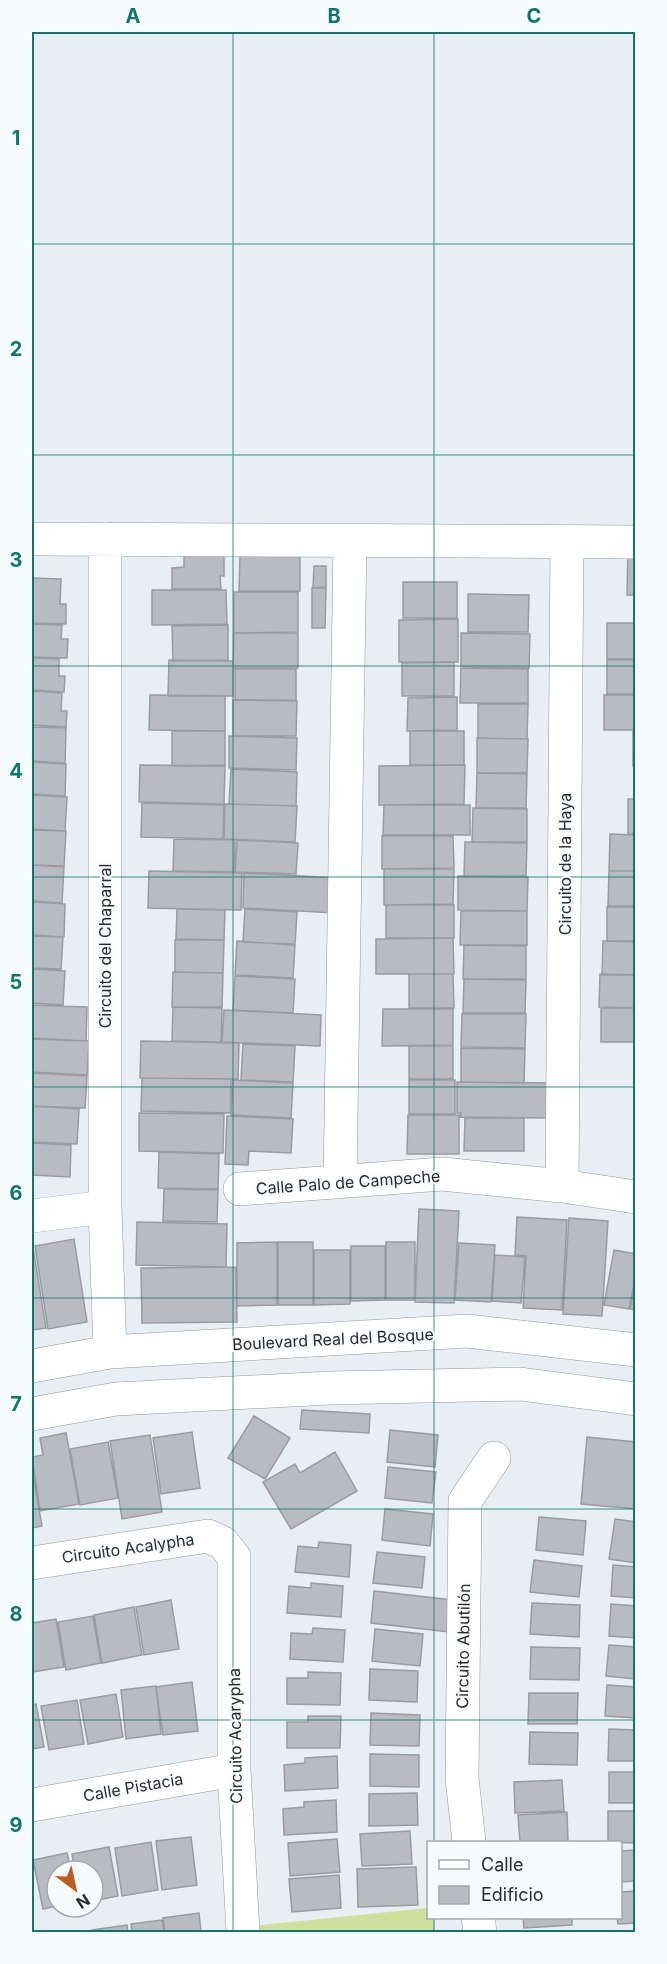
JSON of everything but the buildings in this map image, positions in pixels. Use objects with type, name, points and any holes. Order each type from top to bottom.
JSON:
[{"type":"street","name":"Circuito del Chaparral","points":[[105,539],[105,1207],[110,1352]]},
{"type":"street","points":[[32,540],[636,542]]},
{"type":"street","points":[[340,1182],[350,542]]},
{"type":"street","name":"Circuito de la Haya","points":[[562,1186],[567,542]]},
{"type":"street","name":"Calle Palo de Campeche","points":[[240,1189],[442,1174],[562,1186],[636,1197]]},
{"type":"street","points":[[32,1216],[105,1207]]},
{"type":"street","name":"Boulevard Real del Bosque","points":[[32,1366],[110,1352],[467,1331],[636,1350]]},
{"type":"street","points":[[32,1414],[116,1399],[330,1388],[520,1384],[636,1399]]},
{"type":"street","name":"Circuito Abutilón","points":[[469,1841],[462,1778],[465,1501],[494,1458]]},
{"type":"street","name":"Circuito Acalypha","points":[[32,1563],[208,1536],[224,1544]]},
{"type":"street","name":"Circuito Acarypha","points":[[224,1544],[234,1557],[234,1770],[243,1932]]},
{"type":"street","name":"Calle Pistacia","points":[[32,1805],[234,1770]]},
{"type":"green space","points":[[427,1908],[427,1919],[434,1919],[435,1932],[252,1932],[252,1926]]}]
